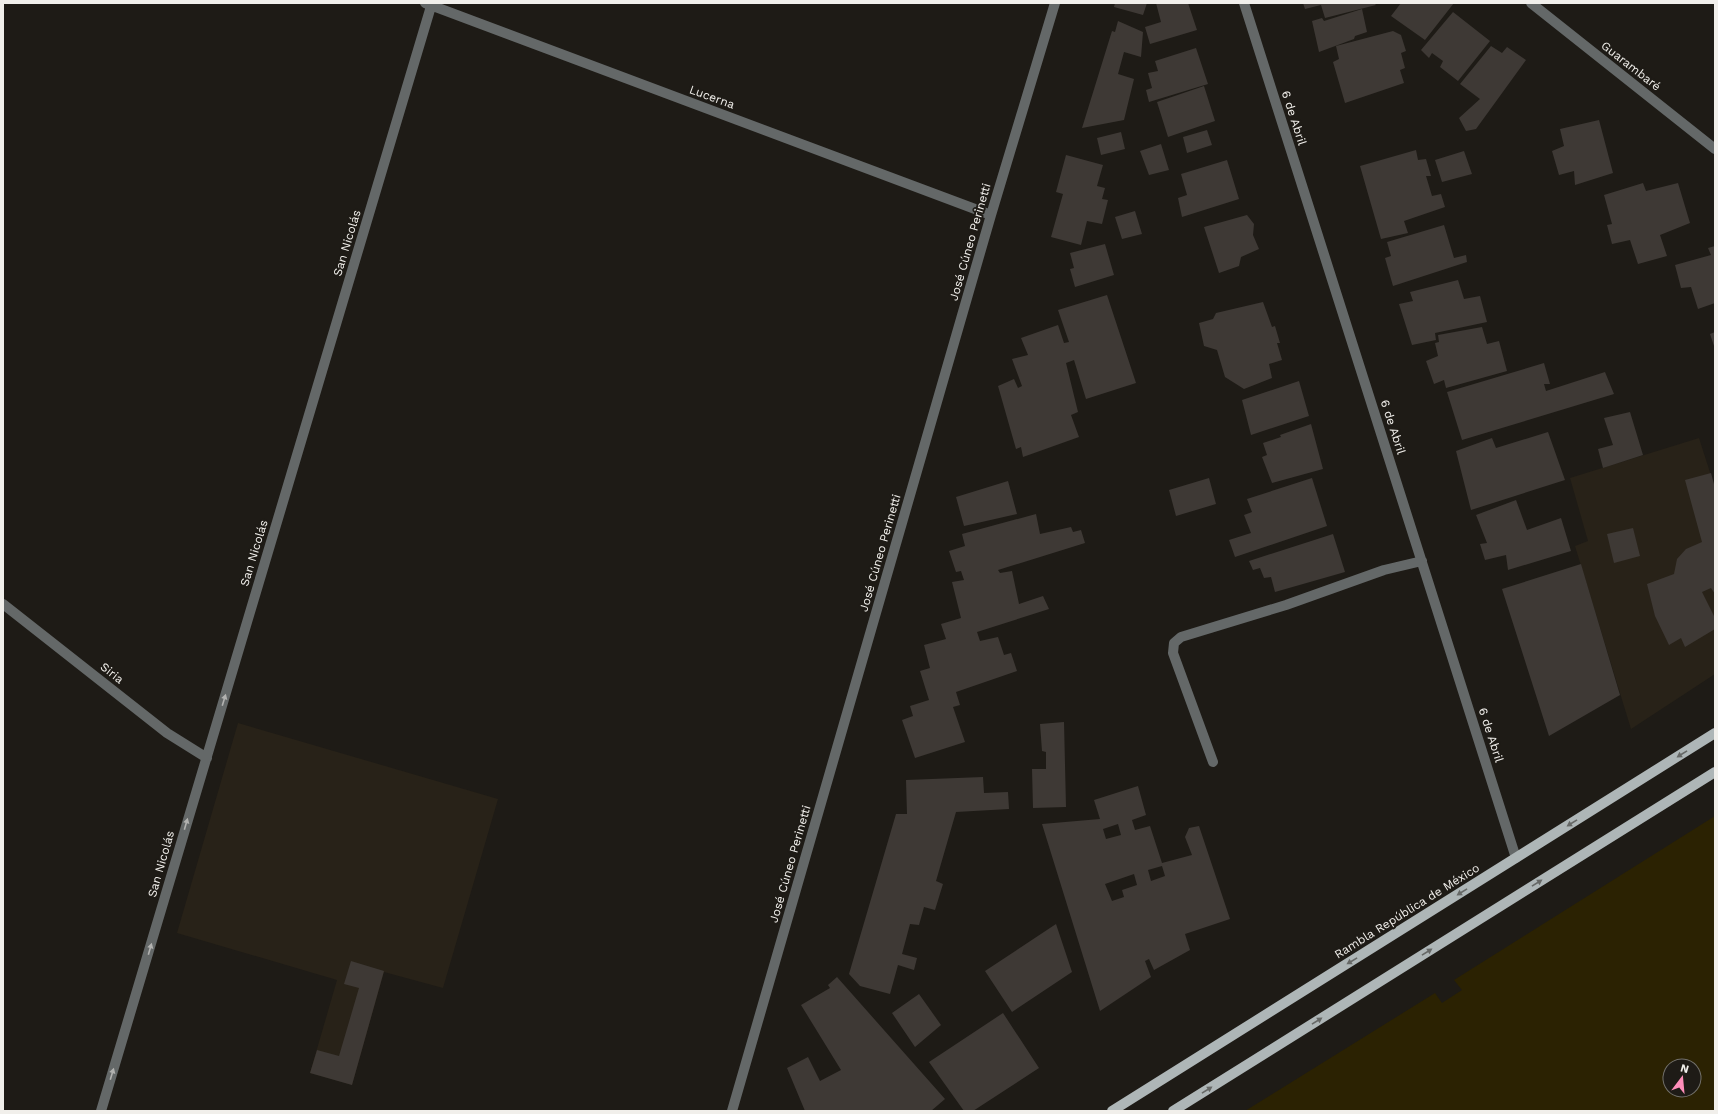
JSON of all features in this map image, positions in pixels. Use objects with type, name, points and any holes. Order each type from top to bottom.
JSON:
[{"type":"main road","name":"Rambla República de México","points":[[1112,1111],[1715,733]]},
{"type":"main road","points":[[1174,1111],[1715,772]]},
{"type":"street","name":"José Cúneo Perinetti","points":[[732,1111],[991,215],[1055,3]]},
{"type":"street","name":"6 de Abril","points":[[1244,3],[1516,858]]},
{"type":"street","name":"Guarambaré","points":[[1531,3],[1715,149]]},
{"type":"street","name":"Lucerna","points":[[429,4],[991,215]]},
{"type":"street","name":"San Nicolás","points":[[101,1111],[207,758],[429,4]]},
{"type":"street","points":[[1213,762],[1173,653],[1174,643],[1181,637],[1286,605],[1384,570],[1422,562]]},
{"type":"street","name":"Siria","points":[[3,604],[167,733],[207,758]]},
{"type":"shaded area","points":[[1699,438],[1715,488],[1715,674],[1631,729],[1575,546],[1588,541],[1570,478]]},
{"type":"shaded area","points":[[238,723],[498,799],[443,988],[384,972],[352,1085],[310,1073],[337,980],[177,933]]},
{"type":"sand","points":[[1715,816],[1715,1111],[1245,1111],[1435,993],[1442,1003],[1462,990],[1454,980]]},
{"type":"building","points":[[1115,3],[1147,3],[1143,15],[1114,7]]},
{"type":"building","points":[[1156,3],[1188,3],[1197,30],[1150,44],[1145,27],[1161,22]]},
{"type":"building","points":[[1303,3],[1374,3],[1376,5],[1325,18],[1321,5],[1305,9]]},
{"type":"building","points":[[1401,3],[1454,3],[1425,40],[1391,16]]},
{"type":"building","points":[[1362,9],[1367,32],[1355,36],[1354,39],[1319,52],[1312,21],[1322,18],[1324,21]]},
{"type":"building","points":[[1453,12],[1490,41],[1458,81],[1440,67],[1443,61],[1432,53],[1429,58],[1421,50]]},
{"type":"building","points":[[1118,21],[1143,32],[1141,57],[1124,52],[1118,74],[1134,79],[1124,120],[1082,128],[1112,31],[1115,32]]},
{"type":"building","points":[[1393,31],[1401,35],[1406,51],[1401,53],[1405,68],[1400,70],[1404,83],[1345,103],[1333,62],[1339,59],[1336,46]]},
{"type":"building","points":[[1491,46],[1502,53],[1507,47],[1526,60],[1476,129],[1466,131],[1459,118],[1480,99],[1460,84]]},
{"type":"building","points":[[1196,48],[1208,84],[1149,102],[1146,90],[1152,88],[1148,73],[1158,71],[1155,61]]},
{"type":"building","points":[[1204,86],[1215,121],[1168,137],[1157,102]]},
{"type":"building","points":[[1599,120],[1613,173],[1575,185],[1574,171],[1559,175],[1552,151],[1564,146],[1560,129]]},
{"type":"building","points":[[1207,130],[1212,145],[1187,153],[1183,137]]},
{"type":"building","points":[[1121,132],[1125,149],[1101,155],[1097,138]]},
{"type":"building","points":[[1161,144],[1169,170],[1149,175],[1140,151]]},
{"type":"building","points":[[1416,150],[1418,160],[1426,159],[1431,176],[1426,176],[1432,196],[1441,194],[1445,207],[1404,221],[1408,233],[1381,239],[1360,166]]},
{"type":"building","points":[[1464,151],[1472,174],[1442,182],[1435,160]]},
{"type":"building","points":[[1066,155],[1103,165],[1097,186],[1105,188],[1102,199],[1108,200],[1102,224],[1087,221],[1081,245],[1051,237],[1063,194],[1056,192]]},
{"type":"building","points":[[1227,160],[1239,199],[1182,217],[1178,198],[1187,195],[1181,174]]},
{"type":"building","points":[[1643,183],[1646,191],[1678,183],[1690,223],[1660,235],[1667,256],[1638,264],[1630,240],[1612,244],[1607,225],[1612,224],[1604,195]]},
{"type":"building","points":[[1135,211],[1142,234],[1122,239],[1115,217]]},
{"type":"building","points":[[1247,215],[1254,224],[1253,235],[1259,249],[1241,257],[1239,266],[1219,273],[1204,227]]},
{"type":"building","points":[[1444,225],[1454,258],[1466,255],[1467,262],[1393,286],[1385,258],[1391,256],[1387,242]]},
{"type":"building","points":[[1105,244],[1114,275],[1075,287],[1070,269],[1074,268],[1070,253]]},
{"type":"building","points":[[1715,246],[1715,303],[1698,309],[1691,287],[1681,288],[1675,265],[1711,255],[1708,248]]},
{"type":"building","points":[[1458,280],[1464,299],[1480,296],[1487,322],[1435,333],[1436,340],[1412,345],[1399,304],[1413,301],[1410,292]]},
{"type":"building","points":[[1107,295],[1136,383],[1086,399],[1074,360],[1066,363],[1078,412],[1071,415],[1079,437],[1023,457],[1021,447],[1016,449],[998,386],[1014,379],[1018,388],[1022,386],[1012,359],[1028,355],[1021,338],[1058,325],[1064,343],[1069,342],[1058,310]]},
{"type":"building","points":[[1263,302],[1272,327],[1275,326],[1280,343],[1277,343],[1282,360],[1269,364],[1272,378],[1244,389],[1225,377],[1217,350],[1204,346],[1199,323],[1213,319],[1216,313]]},
{"type":"building","points":[[1482,327],[1487,344],[1499,341],[1507,371],[1446,388],[1444,380],[1434,384],[1426,361],[1438,356],[1435,343],[1439,342],[1438,335]]},
{"type":"building","points":[[1715,332],[1715,349],[1710,334]]},
{"type":"building","points":[[1544,363],[1550,384],[1544,384],[1546,391],[1605,372],[1614,394],[1462,440],[1447,392]]},
{"type":"building","points":[[1299,381],[1309,416],[1251,435],[1242,400]]},
{"type":"building","points":[[1630,412],[1643,455],[1603,468],[1598,449],[1613,445],[1604,418]]},
{"type":"building","points":[[1311,424],[1323,469],[1272,483],[1262,457],[1267,455],[1263,443]]},
{"type":"building","points":[[1548,432],[1565,480],[1471,510],[1456,451],[1492,438],[1496,448]]},
{"type":"building","points":[[1711,473],[1715,488],[1715,594],[1711,588],[1702,592],[1715,618],[1715,629],[1685,647],[1681,638],[1669,645],[1655,616],[1647,584],[1674,574],[1677,559],[1686,549],[1702,542],[1685,480]]},
{"type":"building","points":[[1209,478],[1216,504],[1176,516],[1169,490]]},
{"type":"building","points":[[1312,478],[1327,526],[1235,557],[1229,540],[1251,533],[1244,515],[1252,512],[1247,499]]},
{"type":"building","points":[[1008,481],[1017,514],[964,526],[956,497]]},
{"type":"building","points":[[1516,500],[1527,530],[1561,518],[1571,551],[1508,570],[1506,555],[1485,560],[1480,544],[1487,543],[1476,515]]},
{"type":"building","points":[[1036,514],[1040,534],[1071,527],[1073,532],[1081,530],[1085,543],[998,570],[1000,573],[1012,571],[1019,604],[1043,596],[1049,609],[977,632],[980,641],[998,637],[1004,655],[1011,653],[1017,671],[956,692],[960,705],[953,707],[965,742],[915,758],[902,720],[913,716],[910,706],[929,700],[920,671],[930,668],[924,645],[946,639],[941,624],[961,618],[952,582],[964,580],[961,571],[956,572],[949,551],[965,546],[962,534]]},
{"type":"building","points":[[1633,528],[1640,556],[1614,563],[1607,534]]},
{"type":"building","points":[[1333,534],[1345,572],[1275,592],[1271,577],[1264,578],[1260,568],[1253,570],[1249,561]]},
{"type":"building","points":[[1581,564],[1620,695],[1549,736],[1502,589]]},
{"type":"building","points":[[1064,722],[1066,807],[1033,808],[1032,769],[1046,769],[1046,752],[1042,751],[1040,724]]},
{"type":"building","points":[[983,777],[984,793],[1008,792],[1009,809],[956,812],[936,881],[943,884],[935,910],[924,907],[919,925],[910,924],[902,954],[917,958],[914,970],[898,965],[890,994],[860,986],[849,974],[896,814],[907,814],[906,780]]},
{"type":"building","points":[[1138,786],[1146,815],[1132,820],[1135,830],[1150,826],[1162,863],[1192,855],[1185,837],[1189,828],[1199,826],[1230,919],[1185,934],[1190,950],[1154,970],[1149,959],[1145,961],[1151,977],[1100,1011],[1042,824],[1100,819],[1094,800]],"holes":[[[1118,824],[1121,835],[1106,839],[1103,829]],[[1162,866],[1165,876],[1151,881],[1148,870]],[[1134,874],[1137,885],[1122,890],[1124,897],[1112,901],[1105,884]]]},
{"type":"building","points":[[1056,924],[1072,972],[1012,1012],[985,971]]},
{"type":"building","points":[[351,961],[384,971],[352,1085],[310,1073],[317,1050],[339,1056],[359,988],[344,984]]},
{"type":"building","points":[[837,977],[945,1099],[931,1111],[805,1111],[787,1068],[808,1057],[820,1081],[841,1070],[801,1005],[830,988],[828,985]]},
{"type":"building","points":[[919,994],[941,1025],[915,1047],[892,1013]]},
{"type":"building","points":[[1003,1013],[1039,1068],[973,1111],[964,1111],[929,1062]]}]
